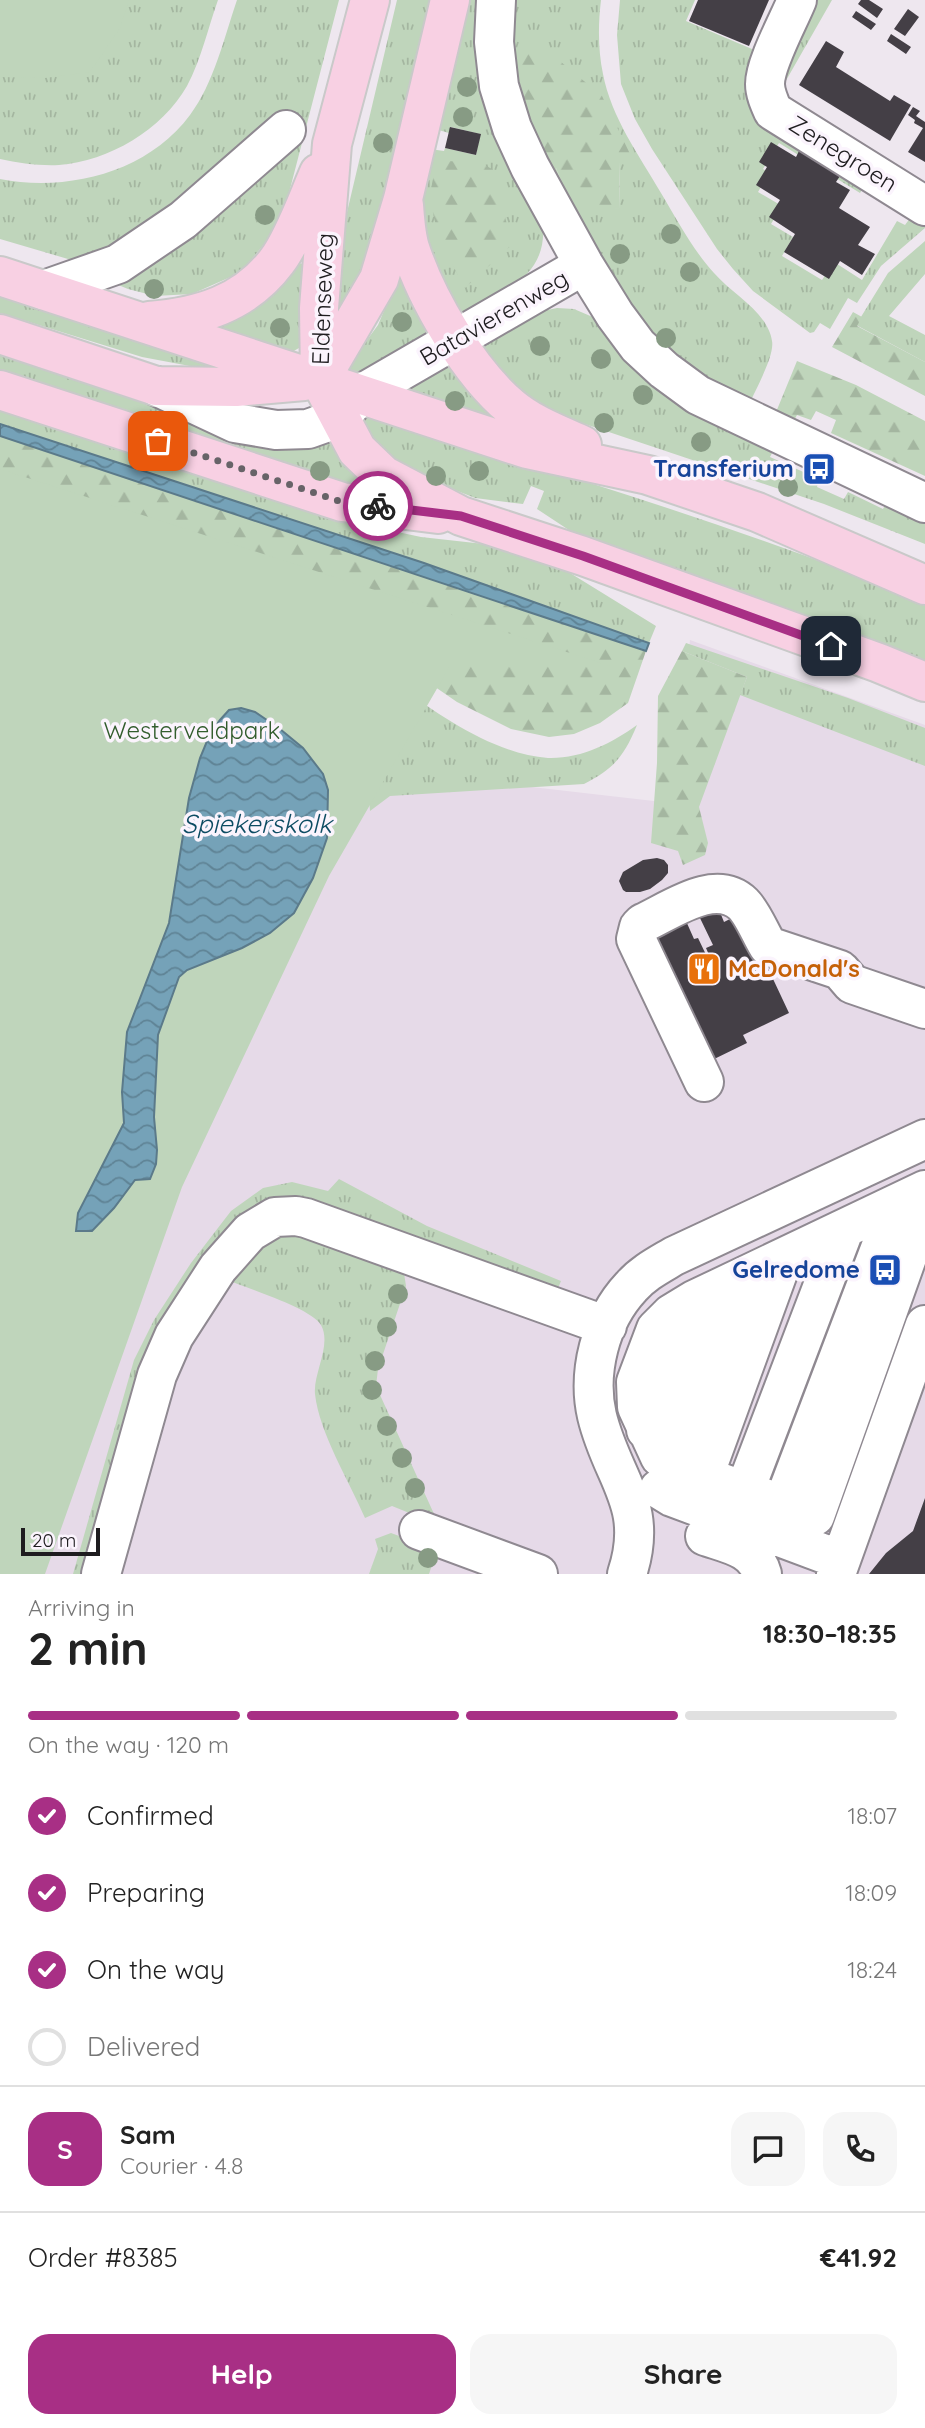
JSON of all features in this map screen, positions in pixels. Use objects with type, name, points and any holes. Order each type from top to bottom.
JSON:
[{"type":"main road","name":"Eldenseweg","points":[[320,380],[320,271],[332,144],[370,0]]},
{"type":"main road","name":"Eldenseweg","points":[[320,380],[379,279],[403,199],[450,0]]},
{"type":"main road","name":"Eldenseweg","points":[[140,321],[194,315],[212,309],[253,287],[278,260],[332,144]]},
{"type":"main road","name":"Eldenseweg","points":[[403,199],[409,246],[431,300],[456,341],[487,382],[511,407],[543,427],[648,475]]},
{"type":"main road","name":"Batavierenweg","points":[[0,276],[320,380],[350,406],[648,475],[757,512],[925,585]]},
{"type":"main road","name":"Batavierenweg","points":[[0,334],[156,386],[236,387],[320,380]]},
{"type":"main road","points":[[0,390],[342,502],[461,516]]},
{"type":"main road","points":[[350,406],[357,450],[383,475],[461,516],[618,569],[925,682]]},
{"type":"street","points":[[496,0],[494,41],[499,86],[512,128],[530,167],[584,265]]},
{"type":"street","name":"Zenegroen","points":[[797,0],[768,69],[765,83],[773,111],[925,206]]},
{"type":"street","points":[[44,290],[118,264],[183,220],[286,130]]},
{"type":"street","name":"Batavierenweg","points":[[156,386],[235,424],[276,430],[308,429],[584,265],[638,346],[664,370],[698,395],[925,503]]},
{"type":"street","points":[[704,1082],[638,945],[636,933],[639,927],[704,895],[726,894],[745,906],[768,946],[840,970],[852,984],[925,1009]]},
{"type":"street","points":[[762,1574],[754,1556],[736,1546],[597,1418],[594,1400],[595,1367],[607,1326],[630,1287],[658,1265],[920,1137]]},
{"type":"street","points":[[101,1574],[166,1350],[186,1315],[232,1250],[263,1222],[288,1216],[306,1218],[607,1326]]},
{"type":"street","points":[[744,1490],[734,1394],[813,1246]]},
{"type":"street","points":[[627,1574],[653,1469],[813,1246]]},
{"type":"street","points":[[813,1246],[663,1320],[656,1329],[646,1350],[635,1394],[653,1469],[672,1497],[838,1567],[925,1325]]},
{"type":"street","points":[[744,1490],[813,1246]]},
{"type":"street","points":[[744,1490],[813,1246]]},
{"type":"street","points":[[653,1469],[744,1490]]},
{"type":"street","points":[[419,1530],[538,1574]]},
{"type":"shaded area","points":[[690,640],[925,725],[925,1574],[0,1574],[359,767],[671,803]]},
{"type":"green space","points":[[0,0],[218,0],[192,76],[176,102],[163,116],[149,129],[115,150],[78,162],[52,165],[0,159]]},
{"type":"green space","points":[[0,0],[129,0],[120,28],[90,72],[45,78],[0,77]]},
{"type":"green space","points":[[237,0],[339,0],[289,193],[270,237],[247,265],[235,275],[192,294],[155,296],[104,279],[85,264],[0,239],[0,179],[52,183],[104,174],[152,151],[172,135],[190,115],[206,89]]},
{"type":"green space","points":[[397,0],[434,0],[393,178],[360,285],[339,317],[336,283],[340,242]]},
{"type":"green space","points":[[469,0],[482,0],[543,225],[538,259],[529,271],[506,291],[461,316],[428,255],[420,209],[430,149],[444,151],[445,148],[476,155],[480,134],[451,127],[449,133],[435,129],[453,42]]},
{"type":"green space","points":[[509,0],[601,0],[601,65],[619,121],[699,255],[721,281],[757,312],[769,331],[772,341],[771,355],[749,405],[703,381],[643,329],[538,155],[511,72]],"holes":[[[620,162],[619,209],[568,198],[556,168]]]},
{"type":"green space","points":[[620,0],[695,0],[686,21],[752,49],[758,66],[866,183],[860,193],[779,143],[763,169],[769,173],[758,192],[782,206],[771,224],[793,237],[782,256],[822,280],[834,262],[862,280],[897,221],[905,225],[916,210],[925,215],[925,228],[881,266],[857,303],[848,298],[830,329],[820,323],[814,332],[810,333],[753,291],[717,249],[652,149],[635,119],[621,84],[617,35]]},
{"type":"green space","points":[[817,0],[832,0],[776,98]]},
{"type":"green space","points":[[529,46],[555,57],[602,96],[631,156],[620,162],[619,209],[577,208],[568,198],[556,168],[540,147],[520,92],[518,59]]},
{"type":"green space","points":[[445,161],[489,167],[498,174],[502,184],[507,224],[515,242],[465,288],[440,236],[432,207],[433,179]]},
{"type":"green space","points":[[925,241],[925,274],[889,316],[925,335],[925,362],[856,325],[888,273]]},
{"type":"green space","points":[[297,263],[304,264],[304,345],[287,355],[219,333],[219,328],[272,294]]},
{"type":"green space","points":[[403,279],[431,331],[365,371],[351,374],[345,370],[378,325],[397,280]]},
{"type":"green space","points":[[0,291],[228,365],[227,373],[142,357],[0,313]]},
{"type":"green space","points":[[557,308],[574,309],[595,318],[775,447],[770,457],[819,479],[817,487],[844,499],[848,492],[883,509],[888,499],[925,517],[925,544],[824,504],[573,420],[544,407],[510,381],[481,344],[538,312]]},
{"type":"green space","points":[[853,312],[862,317],[857,326],[925,362],[925,396],[832,347]]},
{"type":"green space","points":[[0,354],[324,435],[373,494],[0,376]]},
{"type":"green space","points":[[797,361],[856,385],[925,421],[925,476],[831,433],[836,420],[816,411],[811,420],[797,415],[791,426],[774,417]]},
{"type":"green space","points":[[449,364],[509,427],[404,390]]},
{"type":"green space","points":[[0,404],[393,531],[484,544],[549,560],[656,626],[649,643],[424,563],[0,424]]},
{"type":"green space","points":[[360,412],[716,524],[925,603],[925,665],[584,540],[537,509],[544,491],[531,486],[523,504],[475,498],[405,470],[374,444],[358,414]]},
{"type":"green space","points":[[0,436],[646,651],[628,703],[600,723],[574,734],[549,737],[511,729],[457,702],[409,669],[0,518]]},
{"type":"green space","name":"Westerveldpark","points":[[0,469],[610,666],[450,666],[329,876],[182,1187],[45,1574],[0,1574]]},
{"type":"green space","points":[[686,643],[848,698],[925,728],[925,766],[740,695],[747,677],[682,651]]},
{"type":"green space","points":[[682,651],[747,677],[699,807],[708,843],[705,855],[683,865],[678,851],[651,843],[657,763],[658,696]]},
{"type":"green space","points":[[400,687],[470,732],[489,742],[528,755],[560,758],[584,753],[607,744],[637,725],[628,745],[617,760],[584,784],[390,796],[370,811],[365,745]]},
{"type":"green space","points":[[339,1179],[427,1226],[561,1281],[556,1293],[315,1206],[235,1229],[89,1574],[73,1574],[134,1360],[154,1320],[191,1263],[231,1211],[263,1188],[292,1182],[328,1191]]},
{"type":"green space","points":[[286,1229],[404,1273],[406,1286],[378,1369],[376,1386],[439,1525],[392,1506],[365,1518],[328,1440],[318,1409],[315,1386],[324,1341],[321,1325],[292,1305],[225,1279],[247,1253]]},
{"type":"green space","points":[[391,1533],[437,1550],[429,1574],[369,1574],[378,1549],[375,1539]]},
{"type":"water","points":[[0,424],[424,563],[649,643],[646,651],[0,436]]},
{"type":"water","name":"Spiekerskolk","points":[[241,708],[255,712],[280,729],[303,748],[323,774],[328,790],[327,838],[313,878],[294,913],[270,933],[242,948],[187,970],[179,977],[158,1035],[154,1117],[157,1150],[156,1164],[150,1179],[135,1180],[92,1231],[76,1231],[78,1213],[124,1123],[122,1092],[127,1032],[169,923],[189,798],[200,758],[210,734],[220,720],[229,710]]},
{"type":"building","points":[[698,0],[769,0],[749,46],[689,21]]},
{"type":"building","points":[[861,0],[869,0],[883,9],[877,18],[858,4]]},
{"type":"building","points":[[908,9],[919,17],[905,36],[894,29]]},
{"type":"building","points":[[856,11],[876,24],[871,30],[852,17]]},
{"type":"building","points":[[891,34],[911,47],[906,54],[887,41]]},
{"type":"building","points":[[826,41],[844,52],[836,67],[890,101],[894,95],[911,105],[890,141],[799,85]]},
{"type":"building","points":[[913,107],[920,111],[916,116],[925,122],[925,162],[908,152],[923,128],[914,123],[915,120],[908,115]]},
{"type":"building","points":[[450,127],[481,134],[476,155],[445,148]]},
{"type":"building","points":[[771,142],[796,157],[799,151],[840,176],[836,182],[850,190],[839,208],[870,227],[858,245],[875,254],[862,275],[840,261],[829,279],[784,252],[795,234],[769,217],[780,200],[756,185],[767,167],[759,162]]},
{"type":"building","points":[[657,858],[668,865],[668,873],[662,880],[650,889],[640,892],[623,890],[619,881],[623,872],[643,860]]},
{"type":"building","points":[[718,907],[724,922],[742,913],[789,1013],[743,1035],[747,1043],[706,1063],[648,937],[682,912],[694,939],[698,938],[710,963],[712,962],[706,948],[713,945],[699,916]]},
{"type":"building","points":[[925,1498],[925,1574],[869,1574],[886,1553],[913,1531]]},
{"type":"way so far","points":[[158,441],[342,502],[378,506]]},
{"type":"place","name":"Transferium","points":[[819,469]]},
{"type":"place","name":"McDonald's","points":[[704,969]]},
{"type":"place","name":"Gelredome","points":[[885,1270]]},
{"type":"route","points":[[378,506],[461,516],[583,556],[831,646]]}]
